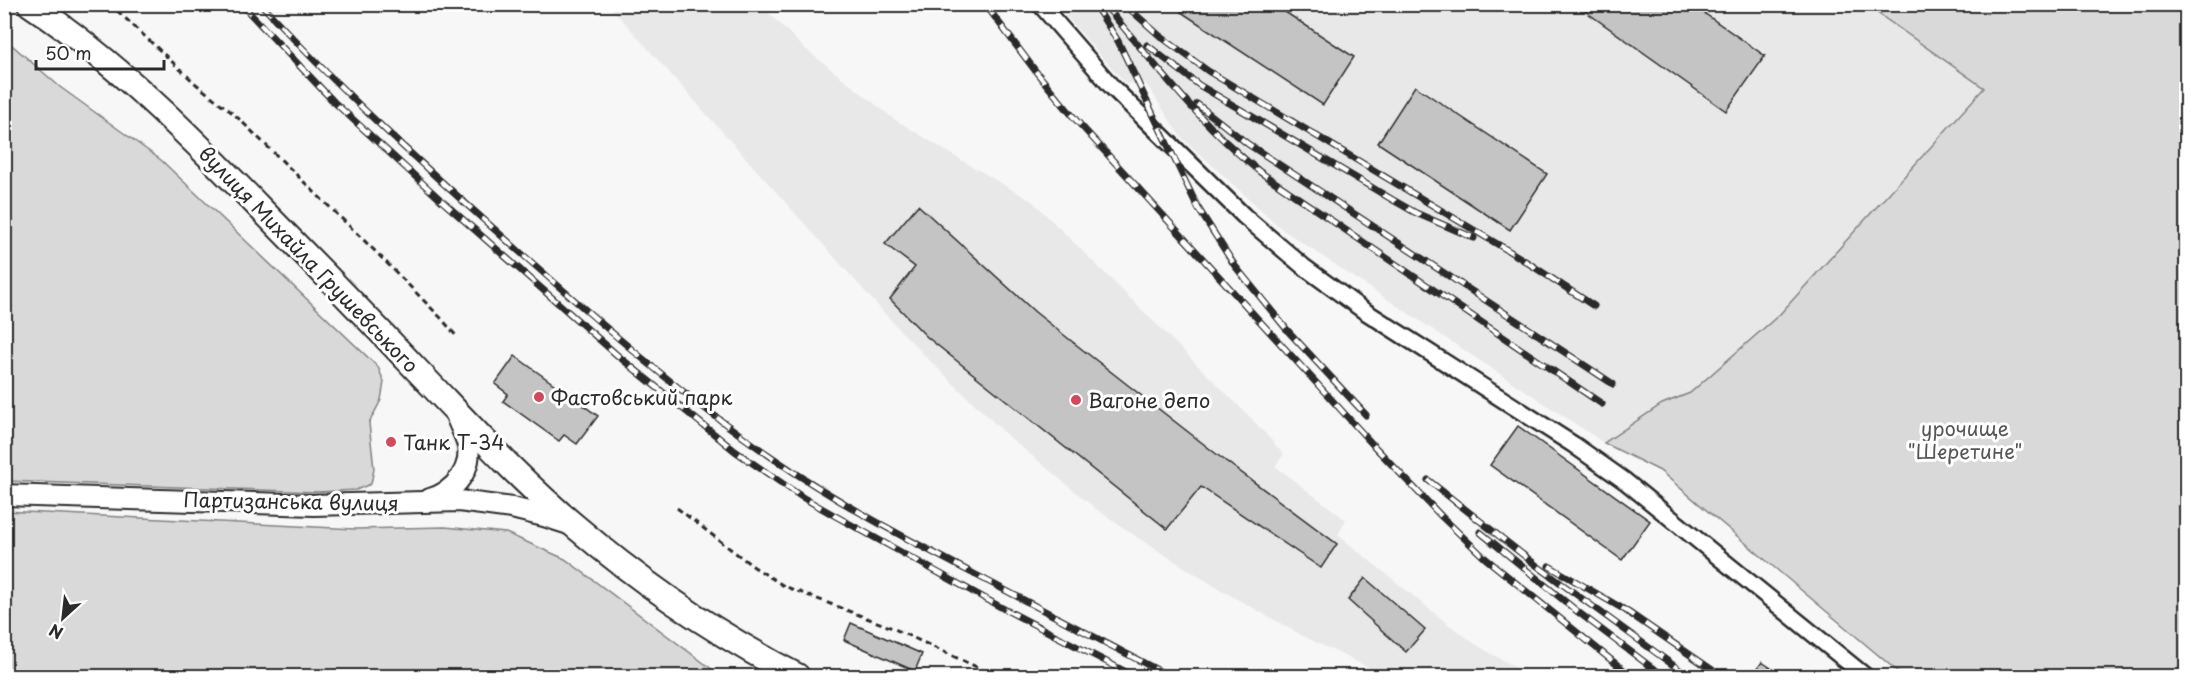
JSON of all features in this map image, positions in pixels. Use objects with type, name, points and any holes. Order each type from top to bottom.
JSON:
[{"type":"main road","name":"вулиця Михайла Грушевського","points":[[30,4],[100,57],[156,105],[309,258],[538,494],[575,527],[664,596],[708,626],[796,676]]},
{"type":"street","points":[[1040,4],[1112,87],[1244,216],[1304,267],[1363,310],[1574,445],[1625,481],[1865,676]]},
{"type":"street","points":[[419,502],[440,496],[452,488],[463,476],[468,459],[467,443],[452,407]]},
{"type":"street","name":"Партизанська вулиця","points":[[4,495],[314,505],[480,503],[544,516],[575,527]]},
{"type":"path","points":[[110,4],[196,84],[235,115],[375,252],[458,338]]},
{"type":"path","points":[[677,508],[754,567],[784,586],[890,627],[996,676]]},
{"type":"shaded area","points":[[609,5],[761,5],[802,46],[894,119],[1032,201],[1247,414],[1284,454],[1275,466],[1346,520],[1338,535],[1478,646],[1531,676],[1386,676],[1303,636],[1221,590],[1095,508],[1007,435],[895,325]]},
{"type":"shaded area","points":[[1056,5],[1866,5],[1984,88],[1780,314],[1690,393],[1662,404],[1604,443],[1283,230],[1180,136],[1145,82],[1126,84]]},
{"type":"green space","name":"урочище \"Шеретине\"","points":[[1866,5],[2186,5],[2186,676],[1903,676],[1660,471],[1604,443],[1662,404],[1690,393],[1780,314],[1984,88]]},
{"type":"green space","points":[[5,39],[60,87],[161,160],[378,367],[384,382],[381,400],[369,423],[374,469],[371,484],[356,490],[318,492],[5,481]]},
{"type":"green space","points":[[5,511],[355,529],[445,527],[506,533],[565,559],[721,676],[5,676]]},
{"type":"building","points":[[1186,4],[1273,4],[1354,57],[1323,105],[1181,12]]},
{"type":"building","points":[[1575,4],[1691,4],[1765,56],[1726,111]]},
{"type":"building","points":[[1415,86],[1547,174],[1510,230],[1378,143]]},
{"type":"building","name":"Вагоне депо","points":[[918,205],[1035,312],[1219,456],[1337,544],[1321,568],[1201,487],[1167,529],[927,337],[890,299],[915,267],[885,244]]},
{"type":"building","name":"Фастовський парк","points":[[515,356],[598,416],[577,444],[564,435],[559,441],[503,401],[508,394],[495,384]]},
{"type":"building","points":[[1518,426],[1650,521],[1622,560],[1490,465]]},
{"type":"building","points":[[1365,578],[1425,630],[1406,652],[1348,600]]},
{"type":"building","points":[[851,623],[922,654],[915,671],[844,640]]},
{"type":"building","points":[[1762,662],[1783,676],[1752,676]]},
{"type":"railway","points":[[241,4],[334,102],[442,201],[617,355],[735,451],[802,497],[839,518],[1006,610],[1134,676]]},
{"type":"railway","points":[[261,4],[355,101],[454,193],[613,333],[740,435],[822,490],[873,520],[1169,676]]},
{"type":"railway","points":[[985,4],[1076,120],[1374,446],[1442,517],[1485,558],[1631,676]]},
{"type":"railway","points":[[1094,4],[1118,41],[1198,208],[1235,266],[1288,331],[1366,415]]},
{"type":"railway","points":[[1104,4],[1197,113],[1260,172],[1602,404]]},
{"type":"railway","points":[[1124,4],[1160,36],[1208,71],[1519,257],[1594,306]]},
{"type":"railway","points":[[1147,45],[1199,85],[1393,200],[1416,213],[1474,238]]},
{"type":"railway","points":[[1197,104],[1248,144],[1613,384]]},
{"type":"railway","points":[[1428,480],[1536,565],[1688,676]]},
{"type":"railway","points":[[1480,532],[1578,612],[1663,676]]},
{"type":"railway","points":[[1549,566],[1625,610],[1721,676]]},
{"type":"place","name":"Фастовський парк","points":[[539,397]]},
{"type":"place","name":"Вагоне депо","points":[[1076,400]]},
{"type":"place","name":"Танк Т-34","points":[[391,442]]}]
